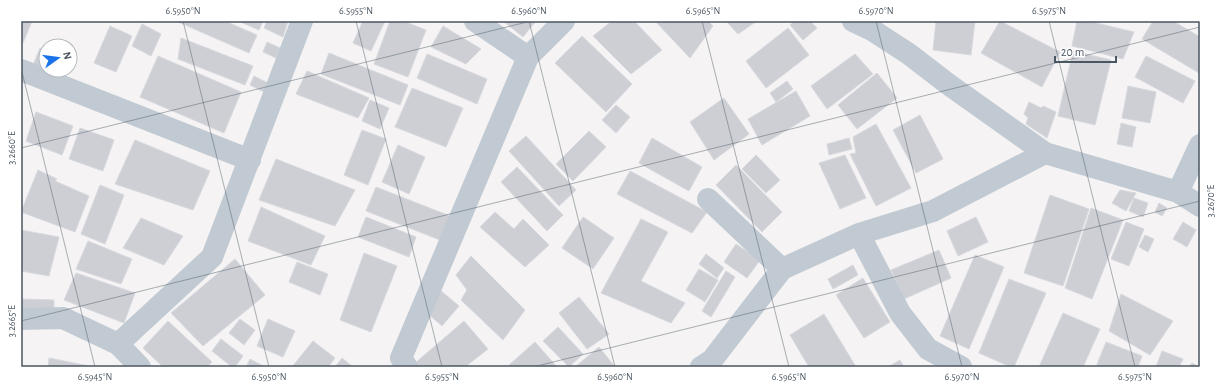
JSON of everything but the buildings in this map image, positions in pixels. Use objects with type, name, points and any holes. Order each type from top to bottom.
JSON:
[{"type":"street","points":[[118,344],[212,257],[302,21]]},
{"type":"street","points":[[475,21],[528,57]]},
{"type":"street","points":[[406,367],[401,358],[528,57],[564,21]]},
{"type":"street","points":[[853,21],[872,30],[909,54],[948,84],[1045,153],[1178,192],[1200,206]]},
{"type":"street","points":[[22,75],[250,160]]},
{"type":"street","points":[[1178,192],[1200,144]]},
{"type":"street","points":[[710,365],[782,269],[858,234],[933,211],[1045,153]]},
{"type":"street","points":[[708,199],[782,269]]},
{"type":"street","points":[[858,234],[900,313],[928,349],[961,367]]},
{"type":"street","points":[[21,319],[63,318],[118,344],[140,367]]}]
